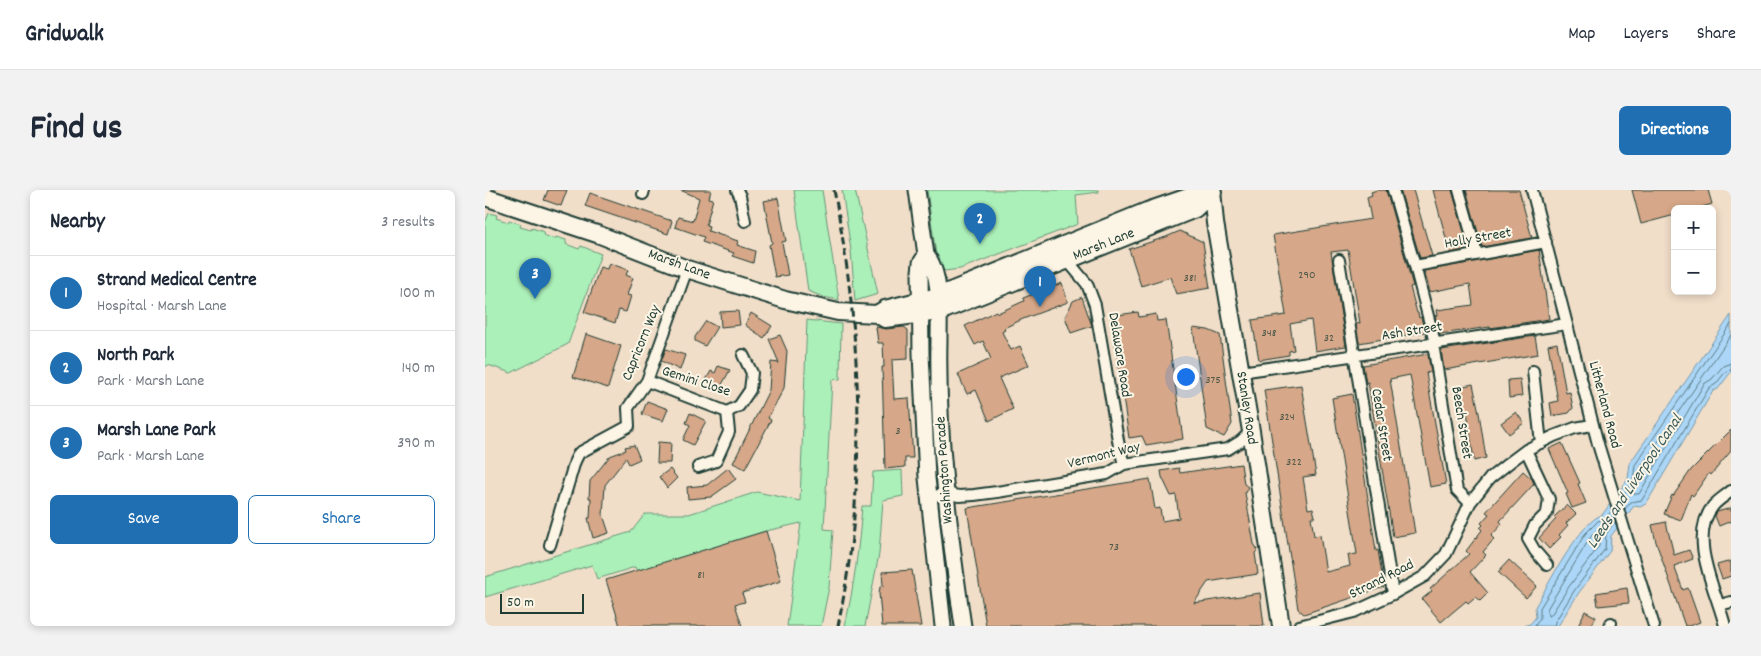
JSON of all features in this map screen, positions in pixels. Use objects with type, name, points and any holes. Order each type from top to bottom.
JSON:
[{"type":"main road","name":"Marsh Lane","points":[[485,197],[600,236],[687,269],[802,304],[838,312],[877,314],[885,309],[921,308],[939,312],[1195,209],[1214,191]]},
{"type":"main road","name":"Marsh Lane","points":[[921,308],[938,296],[1147,212],[1194,195],[1214,191]]},
{"type":"main road","name":"Stanley Road","points":[[1214,191],[1215,223],[1251,431],[1281,626]]},
{"type":"street","points":[[737,190],[745,221]]},
{"type":"street","points":[[917,190],[926,255]]},
{"type":"street","name":"Beech Street","points":[[1393,190],[1415,266],[1434,344],[1457,490],[1470,503]]},
{"type":"street","points":[[1459,190],[1477,254]]},
{"type":"street","name":"Litherland Road","points":[[1533,190],[1592,425],[1655,626]]},
{"type":"street","name":"Holly Street","points":[[1415,266],[1546,242]]},
{"type":"street","name":"Washington Parade","points":[[943,626],[929,498],[922,394],[921,263],[926,255],[932,262],[938,296],[941,446],[945,493],[963,626]]},
{"type":"street","name":"Delaware Road","points":[[1067,260],[1087,284],[1095,305],[1119,446],[1124,464]]},
{"type":"street","name":"Cedar Street","points":[[1339,260],[1393,594]]},
{"type":"street","name":"Capricorn Way","points":[[550,545],[579,453],[629,426],[628,408],[647,381],[687,269]]},
{"type":"street","name":"Ash Street","points":[[1241,372],[1567,324]]},
{"type":"street","name":"Gemini Close","points":[[647,381],[727,412],[739,406],[751,390],[752,374],[743,355]]},
{"type":"street","points":[[1533,371],[1541,442]]},
{"type":"street","points":[[698,467],[716,461],[729,432],[727,412]]},
{"type":"street","name":"Strand Road","points":[[1299,626],[1354,612],[1393,594],[1425,576],[1446,554],[1470,503],[1490,478],[1526,450],[1541,442],[1575,428],[1592,425]]},
{"type":"street","name":"Vermont Way","points":[[929,498],[945,493],[959,496],[974,496],[1107,474],[1124,464],[1229,449],[1251,431]]},
{"type":"street","points":[[1526,450],[1549,499],[1547,513],[1535,525],[1528,539],[1547,565]]},
{"type":"street","points":[[1725,626],[1720,605],[1711,585],[1702,547],[1705,522],[1713,506],[1731,491]]},
{"type":"street","points":[[1720,605],[1731,602]]},
{"type":"green space","points":[[794,190],[822,190],[839,300],[823,297],[808,291]]},
{"type":"green space","points":[[842,190],[855,190],[878,294],[855,301],[851,250]]},
{"type":"green space","points":[[927,190],[1098,190],[1099,192],[1076,195],[1078,224],[960,269],[945,271],[937,263]]},
{"type":"green space","points":[[489,213],[497,215],[496,218],[521,224],[520,227],[531,230],[532,228],[544,232],[543,235],[566,240],[566,244],[579,249],[581,246],[601,254],[568,344],[511,373],[488,365],[485,367],[485,223]]},
{"type":"green space","points":[[807,320],[841,324],[840,379],[832,380],[824,529],[833,530],[829,587],[821,626],[787,626],[801,523],[766,531],[637,571],[635,567],[597,579],[592,565],[485,597],[485,577],[631,532],[645,514],[689,514],[757,492],[800,501]]},
{"type":"green space","points":[[902,470],[903,496],[883,500],[879,554],[865,626],[845,626],[856,566],[862,506],[871,506],[873,472]]},
{"type":"water","name":"Leeds and Liverpool Canal","points":[[1731,315],[1731,372],[1718,389],[1713,391],[1646,504],[1640,507],[1634,506],[1611,536],[1610,551],[1578,594],[1558,626],[1523,626],[1530,624],[1536,617],[1535,607],[1565,555],[1584,529],[1602,515],[1628,479],[1630,463]]},
{"type":"building","points":[[548,190],[567,190],[561,206],[544,200]]},
{"type":"building","points":[[680,190],[711,190],[709,198],[713,199],[706,225],[709,226],[708,231],[738,241],[737,245],[755,251],[753,263],[732,256],[734,253],[702,242],[704,237],[675,227],[678,217],[693,221],[699,198]]},
{"type":"building","points":[[1386,190],[1413,286],[1410,287],[1417,313],[1419,318],[1421,317],[1425,332],[1359,343],[1356,324],[1360,323],[1348,250],[1331,252],[1346,346],[1315,351],[1311,320],[1290,324],[1294,350],[1289,351],[1289,355],[1259,360],[1252,320],[1286,315],[1273,235],[1371,219],[1367,197],[1372,195],[1371,192]]},
{"type":"building","points":[[1400,190],[1413,190],[1432,256],[1420,258]]},
{"type":"building","points":[[1433,190],[1452,190],[1469,249],[1450,253]]},
{"type":"building","points":[[1466,190],[1519,190],[1532,238],[1482,247]]},
{"type":"building","points":[[1632,190],[1708,190],[1712,204],[1671,205],[1671,216],[1641,224]]},
{"type":"building","points":[[590,193],[672,221],[668,234],[585,206]]},
{"type":"building","points":[[778,198],[786,241],[782,242],[788,275],[775,277],[769,245],[772,243],[764,201]]},
{"type":"building","points":[[1180,231],[1203,242],[1210,288],[1176,294],[1170,277],[1141,286],[1129,249]]},
{"type":"building","points":[[1539,250],[1549,319],[1440,334],[1435,316],[1438,315],[1437,310],[1473,305],[1470,284],[1430,292],[1424,271]]},
{"type":"building","points":[[609,263],[628,270],[626,275],[633,278],[627,295],[631,296],[626,312],[619,310],[615,323],[584,312],[600,267],[607,269]]},
{"type":"building","points":[[1062,283],[1068,302],[1004,328],[1005,330],[1002,332],[1011,350],[1020,346],[1029,365],[999,378],[1013,409],[989,421],[976,390],[967,394],[958,374],[991,359],[983,341],[975,345],[965,326],[996,311],[998,313],[1024,301],[1023,298]]},
{"type":"building","points":[[1082,297],[1092,326],[1071,333],[1065,317],[1073,301]]},
{"type":"building","points":[[738,311],[740,325],[721,327],[720,312]]},
{"type":"building","points":[[1138,312],[1139,317],[1156,314],[1157,321],[1166,320],[1183,439],[1146,445],[1142,436],[1129,438],[1111,316]]},
{"type":"building","points":[[751,313],[772,326],[764,338],[745,325]]},
{"type":"building","points":[[706,321],[717,327],[705,346],[695,341],[695,337]]},
{"type":"building","points":[[876,327],[886,329],[904,327],[908,330],[908,359],[892,360],[894,399],[909,398],[913,458],[905,458],[905,467],[885,469],[883,343],[878,343]]},
{"type":"building","points":[[1193,328],[1208,330],[1220,335],[1232,424],[1224,437],[1207,429]]},
{"type":"building","points":[[586,334],[621,346],[608,388],[573,377]]},
{"type":"building","points":[[780,335],[787,351],[784,388],[768,418],[771,420],[745,469],[733,463],[769,390],[771,362],[779,363],[769,339]]},
{"type":"building","points":[[1535,336],[1538,354],[1444,370],[1441,350]]},
{"type":"building","points":[[1557,343],[1566,393],[1570,392],[1573,408],[1569,413],[1552,416],[1550,403],[1558,401],[1548,345]]},
{"type":"building","points":[[666,349],[685,355],[680,370],[661,361]]},
{"type":"building","points":[[1428,354],[1431,372],[1426,373],[1446,484],[1430,487],[1410,375],[1390,379],[1415,533],[1393,537],[1368,382],[1366,383],[1363,365]]},
{"type":"building","points":[[718,366],[730,370],[720,388],[706,380],[711,371],[715,373]]},
{"type":"building","points":[[1520,379],[1522,396],[1509,398],[1508,380]]},
{"type":"building","points":[[1473,384],[1486,458],[1474,461],[1467,411],[1464,411],[1459,387]]},
{"type":"building","points":[[1301,385],[1316,475],[1303,477],[1308,509],[1313,508],[1315,517],[1311,517],[1314,536],[1320,535],[1326,572],[1350,566],[1348,555],[1357,554],[1332,398],[1352,394],[1376,551],[1378,550],[1384,587],[1304,614],[1298,609],[1264,390]]},
{"type":"building","points":[[647,401],[668,409],[663,421],[642,414]]},
{"type":"building","points":[[1516,412],[1524,423],[1509,434],[1501,423]]},
{"type":"building","points":[[690,413],[706,421],[693,445],[683,440],[690,425],[686,423]]},
{"type":"building","points":[[1731,430],[1731,451],[1711,475],[1709,473],[1693,496],[1691,494],[1681,520],[1664,514],[1672,495],[1691,470]]},
{"type":"building","points":[[658,442],[671,443],[670,463],[657,463]]},
{"type":"building","points":[[1562,443],[1580,483],[1578,484],[1586,503],[1572,508],[1566,494],[1568,493],[1549,449]]},
{"type":"building","points":[[634,445],[640,459],[629,464],[626,458],[605,485],[603,515],[609,533],[593,538],[588,518],[590,518],[590,481],[610,456],[626,450],[625,447]]},
{"type":"building","points":[[1241,464],[1244,484],[1248,487],[1245,493],[1254,544],[1258,550],[1255,553],[1258,574],[1208,582],[1194,603],[1260,593],[1264,626],[986,626],[967,508],[1150,479],[1155,509],[1160,508],[1162,521],[1179,518],[1176,495],[1171,496],[1161,471],[1179,468],[1180,473]]},
{"type":"building","points":[[728,468],[736,479],[711,497],[688,499],[687,487],[707,485]]},
{"type":"building","points":[[670,469],[677,478],[667,488],[659,477]]},
{"type":"building","points":[[1523,471],[1532,479],[1534,484],[1500,521],[1502,524],[1491,536],[1494,539],[1483,552],[1486,555],[1470,572],[1488,593],[1480,601],[1475,597],[1468,603],[1466,601],[1441,622],[1422,599],[1432,591],[1430,589],[1469,554],[1466,551],[1482,530],[1480,528],[1483,525],[1481,523],[1489,514],[1486,512]]},
{"type":"building","points":[[1567,505],[1576,514],[1566,523],[1568,525],[1559,535],[1561,537],[1549,549],[1539,538],[1556,519],[1554,517]]},
{"type":"building","points":[[1731,508],[1731,521],[1719,526],[1715,516],[1717,512]]},
{"type":"building","points":[[1666,522],[1674,555],[1689,550],[1693,559],[1674,566],[1683,590],[1688,588],[1700,622],[1689,626],[1685,626],[1652,525]]},
{"type":"building","points":[[766,531],[781,581],[742,593],[745,602],[735,604],[742,626],[620,626],[606,580]]},
{"type":"building","points":[[1509,560],[1537,586],[1526,598],[1498,572]]},
{"type":"building","points":[[1731,561],[1731,576],[1722,579],[1717,565]]},
{"type":"building","points":[[912,570],[921,626],[882,626],[879,593],[880,587],[883,586],[882,572]]},
{"type":"building","points":[[1627,588],[1629,603],[1598,606],[1596,593]]},
{"type":"building","points":[[1585,611],[1596,617],[1591,626],[1578,626]]},
{"type":"railway","points":[[834,190],[851,298],[858,408],[854,518],[848,572],[838,626]]},
{"type":"place","name":"North Park","points":[[980,244]]},
{"type":"place","name":"Marsh Lane Park","points":[[535,299]]},
{"type":"place","name":"Strand Medical Centre","points":[[1040,307]]}]
